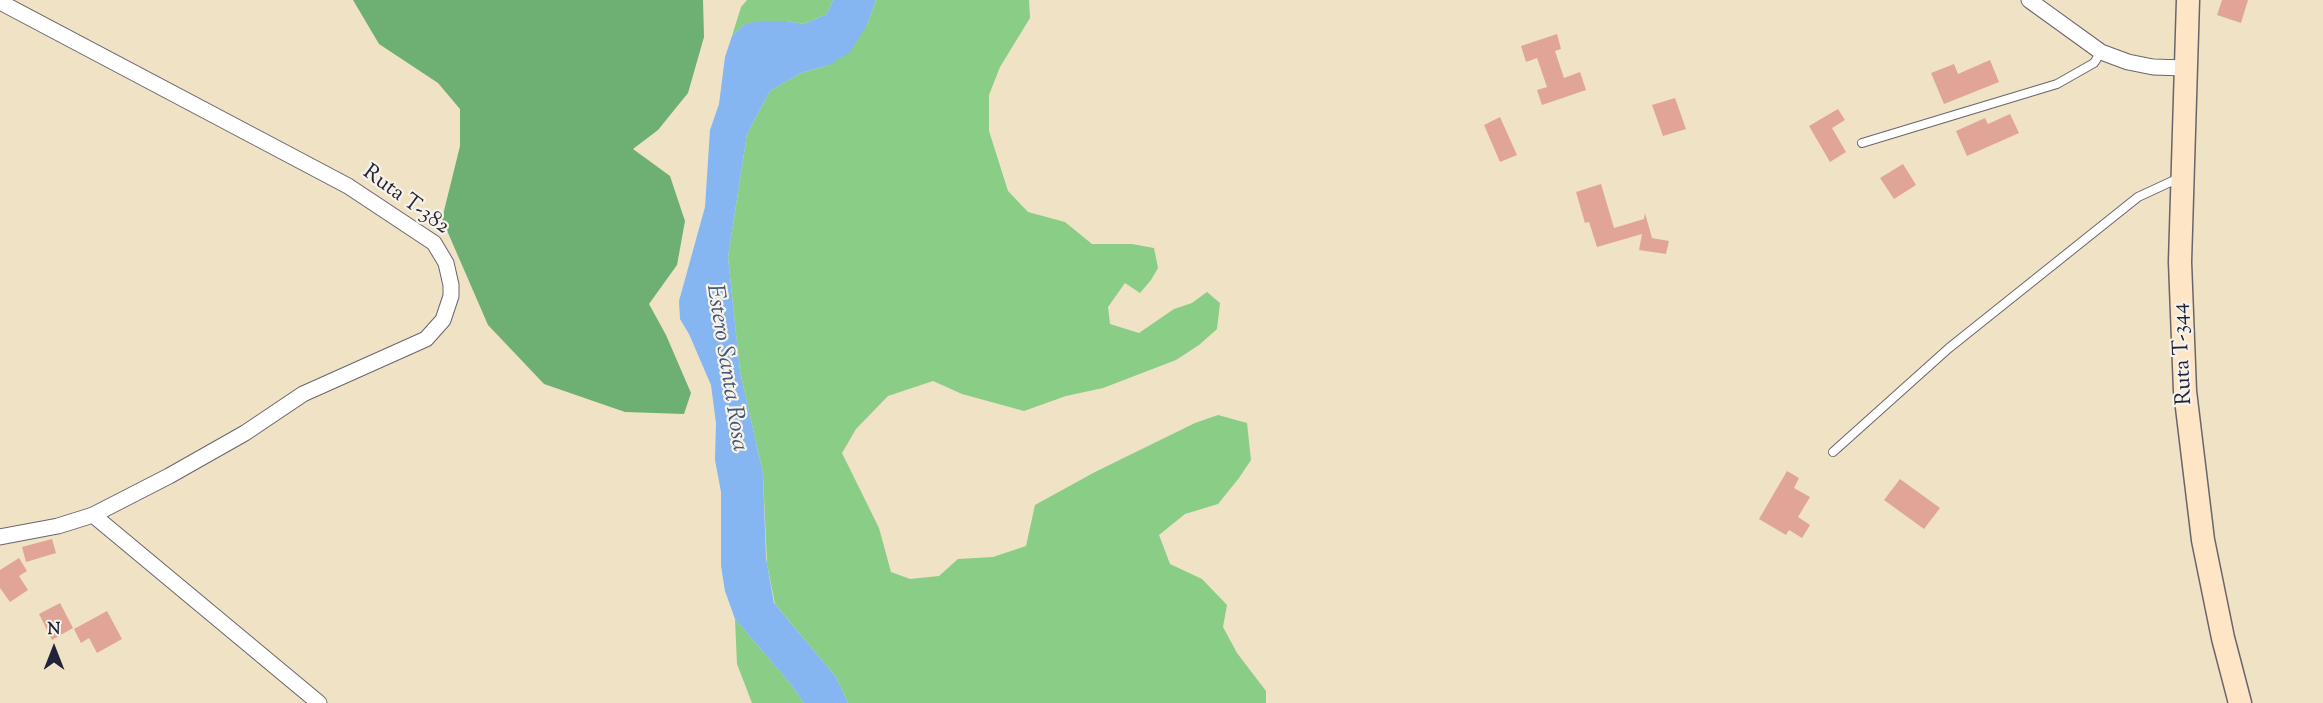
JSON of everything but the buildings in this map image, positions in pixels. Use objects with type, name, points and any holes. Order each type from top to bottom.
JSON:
[{"type":"main road","name":"Ruta T-344","points":[[2188,0],[2181,305],[2190,441],[2212,589],[2240,703]]},
{"type":"street","points":[[2029,0],[2101,52],[2128,62],[2153,67],[2185,68]]},
{"type":"street","name":"Ruta T-382","points":[[0,2],[348,186],[434,243],[441,252],[450,274],[451,296],[443,320],[426,339],[303,394],[245,432],[170,476],[93,515],[58,526],[0,537]]},
{"type":"street","points":[[93,515],[319,703]]},
{"type":"lane","points":[[1862,143],[2057,84],[2094,63],[2101,52]]},
{"type":"lane","points":[[1833,452],[1949,348],[2129,204],[2138,197],[2183,176]]},
{"type":"green space","points":[[353,0],[703,0],[704,37],[688,93],[658,130],[633,149],[670,176],[685,221],[677,265],[649,304],[666,335],[691,393],[684,414],[625,412],[544,384],[488,325],[442,219],[460,146],[460,109],[438,83],[379,44]]},
{"type":"green space","points":[[747,0],[833,0],[827,14],[804,24],[786,21],[745,24],[732,36],[741,7]]},
{"type":"green space","points":[[876,0],[1029,0],[1030,18],[1000,67],[989,95],[989,131],[1008,191],[1028,212],[1065,222],[1092,244],[1132,244],[1154,248],[1158,268],[1140,293],[1125,283],[1108,307],[1110,324],[1139,333],[1174,309],[1192,303],[1207,292],[1220,303],[1217,329],[1199,345],[1176,360],[1103,388],[1066,396],[1024,411],[962,394],[933,381],[888,396],[856,429],[842,453],[879,528],[891,572],[910,579],[939,576],[958,559],[993,557],[1026,546],[1035,505],[1095,472],[1195,423],[1218,415],[1247,423],[1251,460],[1239,478],[1218,504],[1185,514],[1159,535],[1170,564],[1202,579],[1227,605],[1223,627],[1237,653],[1266,691],[1266,703],[848,703],[836,677],[775,604],[767,564],[763,474],[740,371],[728,257],[747,134],[770,91],[801,73],[829,65],[867,25]]},
{"type":"green space","points":[[735,619],[804,703],[752,703],[737,664]]},
{"type":"water","name":"Estero Santa Rosa","points":[[833,0],[876,0],[867,25],[850,52],[829,65],[801,73],[770,91],[747,134],[728,257],[740,371],[763,474],[766,558],[774,603],[836,677],[848,703],[804,703],[735,619],[725,591],[721,566],[721,492],[715,460],[716,423],[711,385],[680,319],[679,301],[705,207],[710,130],[719,104],[725,57],[732,36],[745,24],[760,21],[804,24],[827,14]]}]
